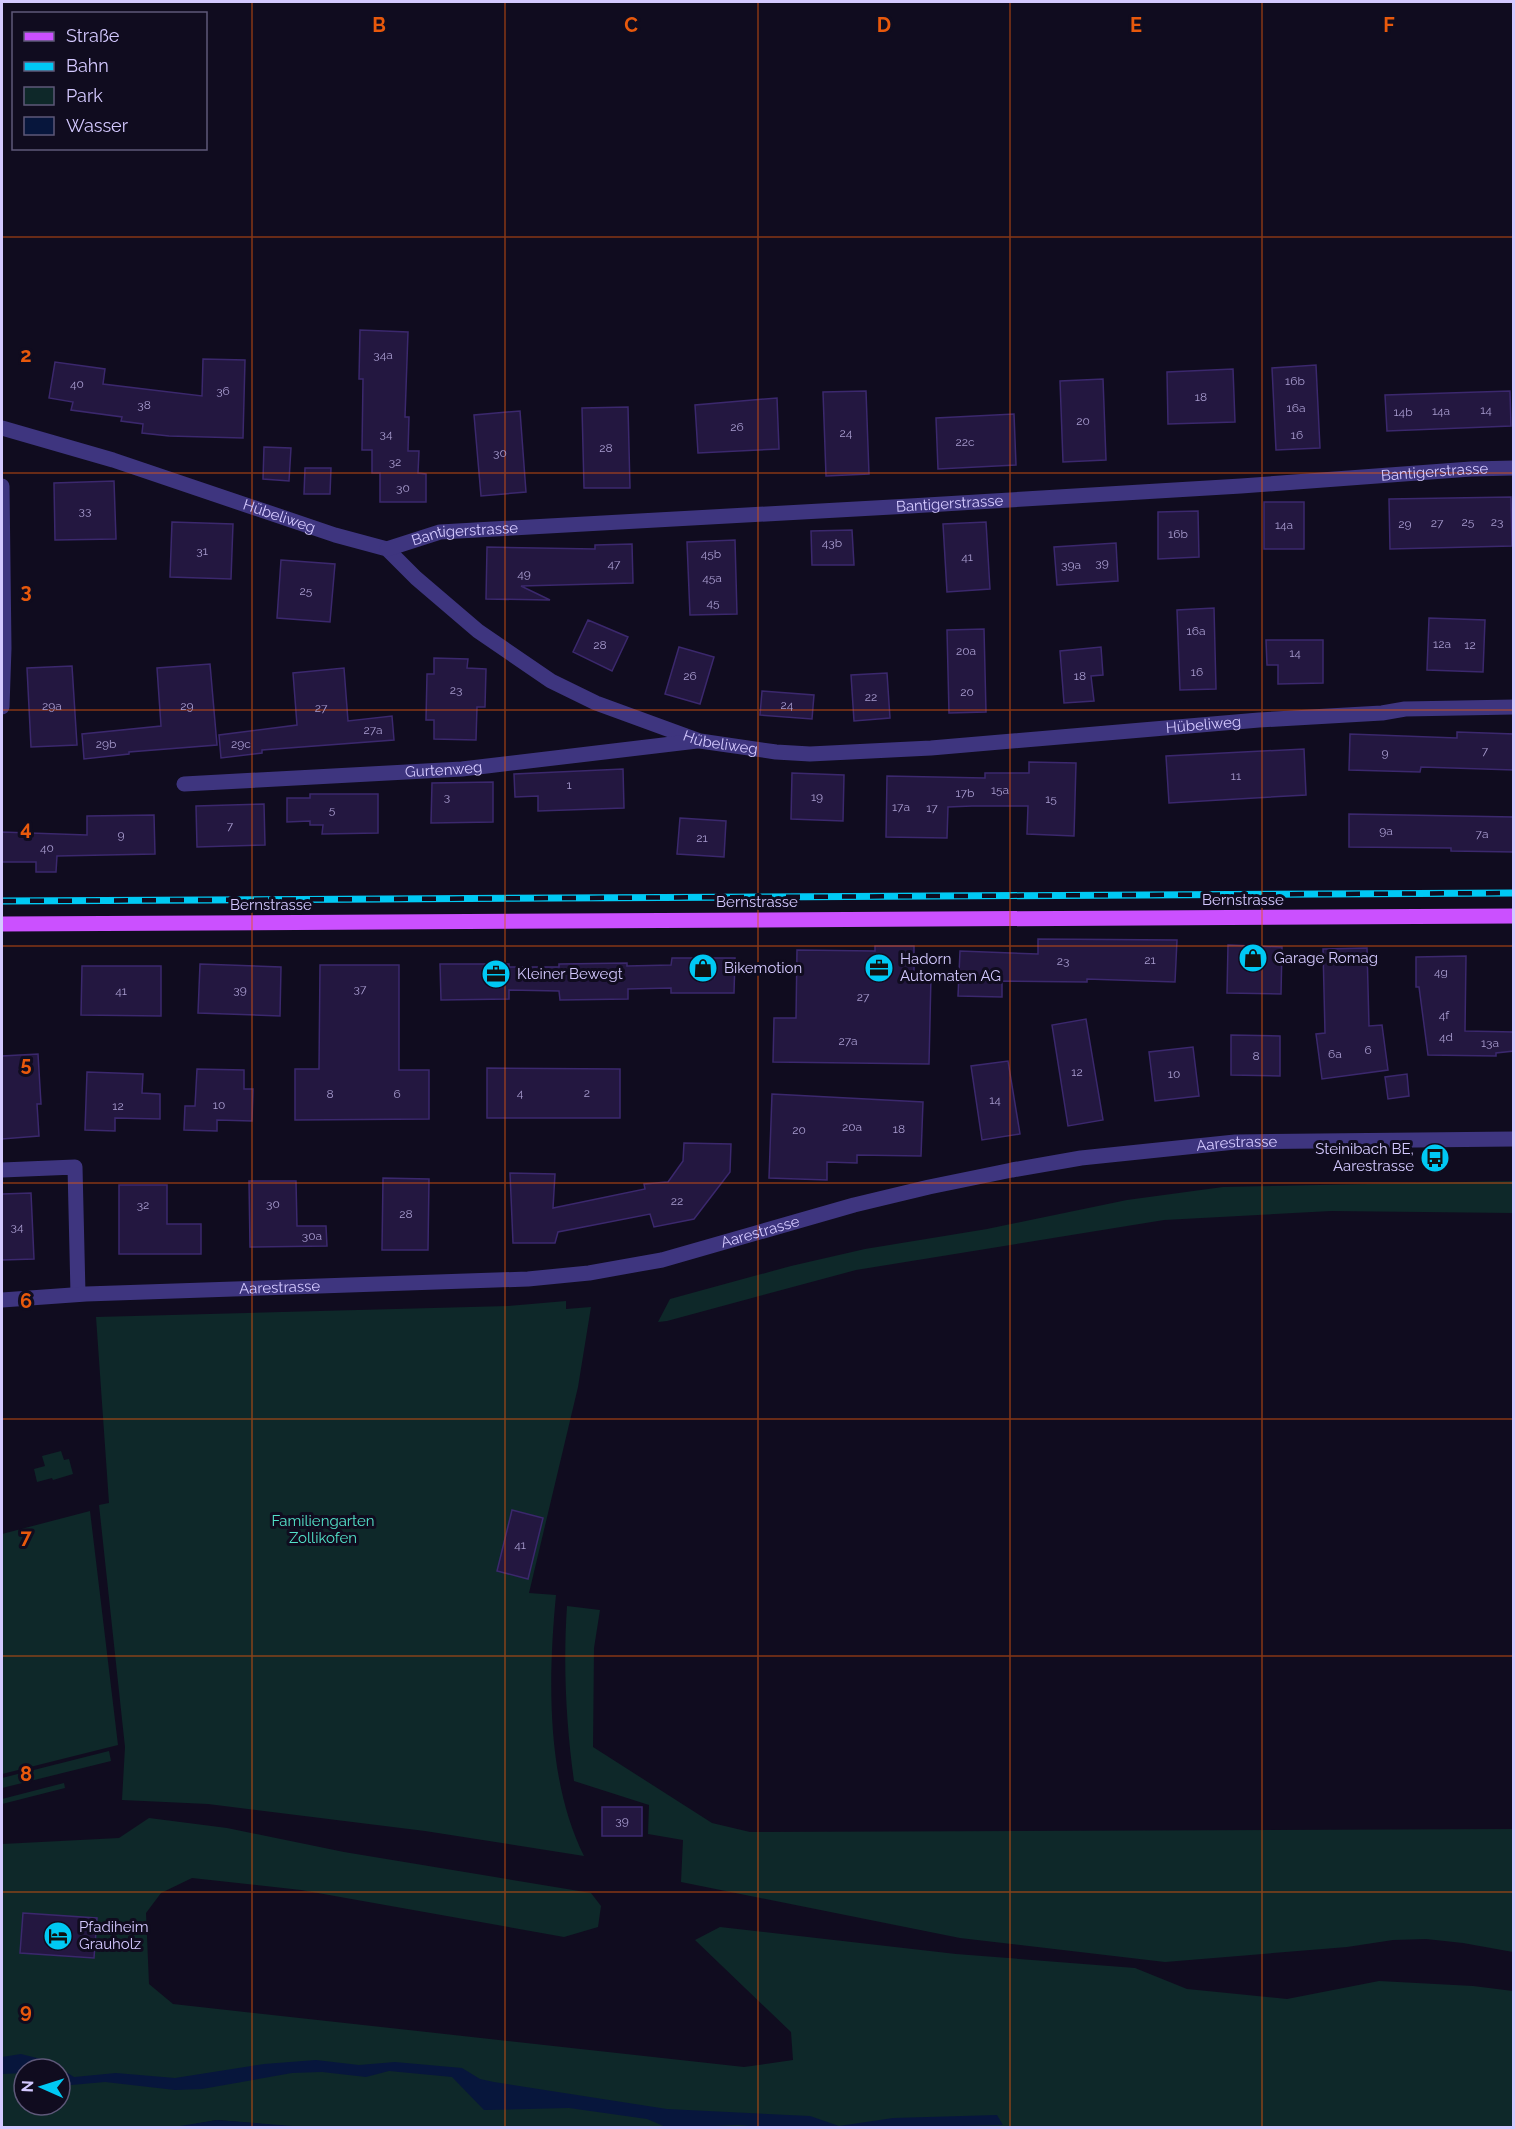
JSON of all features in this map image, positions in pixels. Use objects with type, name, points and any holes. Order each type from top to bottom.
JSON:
[{"type":"main road","name":"Bernstrasse","points":[[2,924],[1514,916]]},
{"type":"street","name":"Hübeliweg","points":[[2,428],[113,460],[336,535],[387,549],[416,578],[478,631],[551,681],[596,703],[700,741],[776,752],[810,754],[931,748],[1247,721],[1382,713],[1405,709],[1514,707]]},
{"type":"street","name":"Bantigerstrasse","points":[[387,549],[440,532],[910,506],[1514,468]]},
{"type":"street","points":[[2,486],[4,648],[2,707]]},
{"type":"street","name":"Gurtenweg","points":[[184,784],[462,769],[700,741]]},
{"type":"street","name":"Aarestrasse","points":[[2,1300],[78,1294],[538,1278],[589,1273],[662,1260],[854,1205],[929,1187],[1081,1158],[1235,1142],[1514,1139]]},
{"type":"street","points":[[2,1170],[75,1167],[78,1294]]},
{"type":"green space","points":[[1513,1181],[1513,1213],[1331,1211],[1164,1220],[856,1270],[658,1322],[670,1299],[791,1266],[865,1249],[987,1229],[1127,1200],[1223,1187]]},
{"type":"green space","name":"Familiengarten Zollikofen","points":[[566,1301],[566,1309],[591,1307],[578,1387],[529,1593],[556,1595],[551,1694],[556,1762],[562,1795],[584,1856],[425,1831],[208,1804],[122,1800],[125,1747],[99,1505],[109,1503],[96,1317],[508,1306]]},
{"type":"green space","points":[[61,1451],[64,1460],[69,1459],[73,1474],[37,1482],[34,1469],[45,1466],[42,1456]]},
{"type":"green space","points":[[90,1511],[118,1745],[2,1774],[2,1534]]},
{"type":"green space","points":[[567,1606],[600,1610],[594,1648],[593,1747],[712,1823],[750,1832],[1513,1829],[1513,1952],[1426,1939],[1393,1940],[1347,1947],[1165,1962],[960,1938],[681,1882],[683,1840],[648,1834],[649,1805],[574,1781],[566,1694]]},
{"type":"green space","points":[[109,1751],[111,1761],[2,1788],[2,1778]]},
{"type":"green space","points":[[64,1783],[65,1788],[2,1804],[2,1799]]},
{"type":"green space","points":[[149,1818],[227,1828],[344,1852],[591,1893],[601,1906],[598,1927],[564,1937],[301,1890],[192,1878],[161,1893],[146,1913],[149,1984],[173,2004],[744,2067],[793,2060],[791,2032],[695,1940],[720,1927],[956,1954],[1135,1968],[1187,1989],[1287,1999],[1379,1981],[1473,1986],[1513,1991],[1513,2127],[305,2128],[217,2120],[174,2128],[2,2128],[2,1844],[119,1838]]},
{"type":"water","points":[[21,2054],[33,2057],[12,2057],[12,2074],[2,2074],[2,2057]]},
{"type":"water","points":[[316,2060],[359,2065],[395,2062],[462,2068],[480,2079],[494,2082],[667,2109],[810,2116],[839,2126],[893,2118],[997,2115],[1003,2125],[775,2128],[738,2125],[668,2128],[647,2119],[569,2108],[484,2110],[452,2077],[389,2071],[366,2077],[322,2072],[292,2073],[202,2089],[175,2090],[105,2082],[72,2085],[72,2076],[116,2073],[175,2078],[264,2064]]},
{"type":"water","points":[[217,2120],[305,2127],[174,2127]]},
{"type":"building","points":[[360,330],[408,332],[405,417],[409,417],[408,451],[419,451],[418,473],[426,474],[426,502],[380,502],[380,473],[372,473],[372,450],[362,450],[363,379],[359,379]]},
{"type":"building","points":[[203,359],[245,360],[243,438],[142,433],[143,424],[121,421],[122,417],[71,410],[73,402],[49,398],[55,362],[105,369],[103,384],[202,396]]},
{"type":"building","points":[[1316,365],[1320,448],[1276,450],[1272,368]]},
{"type":"building","points":[[1233,369],[1235,422],[1168,424],[1167,372]]},
{"type":"building","points":[[1103,379],[1106,460],[1063,462],[1060,381]]},
{"type":"building","points":[[866,391],[869,474],[826,476],[823,392]]},
{"type":"building","points":[[1510,391],[1511,426],[1387,431],[1385,395]]},
{"type":"building","points":[[777,398],[779,449],[698,453],[695,405]]},
{"type":"building","points":[[628,407],[630,488],[584,488],[582,408]]},
{"type":"building","points":[[520,411],[526,492],[481,496],[474,415]]},
{"type":"building","points":[[1014,414],[1016,465],[938,469],[936,418]]},
{"type":"building","points":[[264,447],[291,448],[289,481],[263,479]]},
{"type":"building","points":[[305,468],[331,468],[330,494],[304,494]]},
{"type":"building","points":[[114,481],[116,539],[55,540],[54,483]]},
{"type":"building","points":[[1511,497],[1512,546],[1390,549],[1389,499]]},
{"type":"building","points":[[1264,502],[1304,502],[1304,549],[1264,549]]},
{"type":"building","points":[[1198,511],[1199,557],[1158,559],[1158,512]]},
{"type":"building","points":[[172,522],[233,524],[231,579],[170,577]]},
{"type":"building","points":[[986,522],[990,589],[947,592],[943,524]]},
{"type":"building","points":[[852,530],[854,565],[812,565],[811,531]]},
{"type":"building","points":[[735,540],[737,614],[690,615],[687,542]]},
{"type":"building","points":[[1116,543],[1118,581],[1057,585],[1054,547]]},
{"type":"building","points":[[632,544],[633,583],[521,586],[550,600],[486,599],[487,547],[595,549],[595,545]]},
{"type":"building","points":[[281,560],[335,564],[330,622],[277,618]]},
{"type":"building","points":[[1214,608],[1216,689],[1180,690],[1177,610]]},
{"type":"building","points":[[1429,618],[1485,620],[1483,672],[1427,670]]},
{"type":"building","points":[[588,620],[628,637],[612,671],[573,652]]},
{"type":"building","points":[[984,629],[986,712],[949,713],[947,630]]},
{"type":"building","points":[[1266,640],[1323,640],[1323,683],[1278,684],[1278,665],[1267,665]]},
{"type":"building","points":[[679,647],[714,657],[700,704],[665,694]]},
{"type":"building","points":[[1101,647],[1103,675],[1091,676],[1094,701],[1064,703],[1060,651]]},
{"type":"building","points":[[434,658],[468,659],[467,668],[486,669],[485,707],[477,707],[476,740],[434,739],[434,720],[426,720],[427,674],[434,674]]},
{"type":"building","points":[[210,664],[217,745],[129,752],[129,754],[84,759],[82,734],[161,726],[157,668]]},
{"type":"building","points":[[72,666],[77,745],[31,747],[27,668]]},
{"type":"building","points":[[344,668],[348,721],[392,716],[394,740],[262,750],[262,753],[221,758],[219,735],[297,725],[293,673]]},
{"type":"building","points":[[887,673],[890,718],[854,721],[851,675]]},
{"type":"building","points":[[762,691],[814,695],[812,719],[760,715]]},
{"type":"building","points":[[1457,732],[1514,734],[1514,770],[1421,767],[1420,772],[1349,770],[1350,734],[1457,738]]},
{"type":"building","points":[[1304,749],[1306,795],[1169,803],[1166,756]]},
{"type":"building","points":[[1029,762],[1076,763],[1074,836],[1027,834],[1028,806],[972,806],[948,807],[947,838],[886,837],[887,776],[985,778],[985,773],[1029,773]]},
{"type":"building","points":[[623,769],[624,808],[538,811],[538,796],[515,797],[514,774]]},
{"type":"building","points":[[792,773],[844,775],[843,821],[791,819]]},
{"type":"building","points":[[493,782],[493,822],[431,823],[432,783]]},
{"type":"building","points":[[310,794],[378,794],[378,833],[322,834],[323,825],[310,825],[310,821],[287,822],[287,798],[310,798]]},
{"type":"building","points":[[264,804],[265,845],[197,847],[196,806]]},
{"type":"building","points":[[1349,814],[1514,817],[1514,852],[1451,851],[1451,848],[1349,847]]},
{"type":"building","points":[[154,815],[155,854],[57,856],[56,872],[36,872],[36,862],[2,862],[2,832],[87,835],[87,816]]},
{"type":"building","points":[[680,818],[726,821],[724,857],[677,854]]},
{"type":"building","points":[[1038,939],[1177,940],[1175,982],[1087,979],[1087,982],[1002,981],[1002,997],[958,996],[960,951],[1038,954]]},
{"type":"building","points":[[1228,945],[1282,947],[1281,994],[1227,993]]},
{"type":"building","points":[[875,946],[914,946],[914,976],[931,976],[929,1064],[773,1062],[774,1018],[796,1018],[797,950],[875,951]]},
{"type":"building","points":[[1367,948],[1369,1026],[1382,1025],[1388,1070],[1322,1079],[1316,1034],[1325,1033],[1323,949]]},
{"type":"building","points":[[1466,956],[1465,1031],[1514,1032],[1514,1051],[1496,1053],[1496,1056],[1428,1055],[1419,987],[1416,987],[1416,957]]},
{"type":"building","points":[[672,958],[735,958],[734,993],[671,993],[671,988],[628,989],[628,999],[560,1000],[559,991],[509,990],[509,999],[441,1000],[440,964],[509,964],[509,967],[627,963],[627,966],[671,965]]},
{"type":"building","points":[[200,964],[281,967],[280,1016],[198,1013]]},
{"type":"building","points":[[320,965],[399,965],[399,1070],[429,1070],[429,1119],[295,1120],[295,1069],[319,1069]]},
{"type":"building","points":[[82,966],[161,966],[161,1016],[81,1015]]},
{"type":"building","points":[[1086,1019],[1103,1120],[1068,1126],[1052,1025]]},
{"type":"building","points":[[1231,1035],[1280,1036],[1280,1076],[1231,1075]]},
{"type":"building","points":[[1193,1047],[1199,1096],[1155,1101],[1149,1052]]},
{"type":"building","points":[[38,1054],[41,1104],[37,1104],[39,1136],[2,1139],[2,1056]]},
{"type":"building","points":[[1008,1061],[1020,1134],[982,1140],[971,1066]]},
{"type":"building","points":[[487,1068],[620,1069],[620,1118],[487,1118]]},
{"type":"building","points":[[197,1069],[244,1070],[244,1089],[253,1089],[252,1121],[217,1120],[217,1131],[184,1130],[185,1106],[195,1106]]},
{"type":"building","points":[[87,1072],[143,1074],[142,1093],[160,1094],[160,1119],[115,1118],[115,1131],[85,1130]]},
{"type":"building","points":[[1407,1074],[1409,1096],[1388,1099],[1385,1077]]},
{"type":"building","points":[[772,1094],[923,1102],[921,1156],[857,1155],[857,1163],[827,1162],[827,1180],[769,1178]]},
{"type":"building","points":[[684,1143],[731,1144],[730,1172],[694,1219],[654,1227],[650,1214],[558,1232],[555,1243],[513,1243],[510,1173],[555,1174],[553,1208],[645,1189],[644,1184],[668,1182],[683,1161]]},
{"type":"building","points":[[383,1178],[429,1179],[428,1250],[382,1250]]},
{"type":"building","points":[[249,1181],[296,1181],[297,1226],[326,1226],[327,1246],[250,1247]]},
{"type":"building","points":[[119,1185],[167,1185],[167,1224],[201,1224],[201,1254],[119,1254]]},
{"type":"building","points":[[31,1193],[34,1259],[2,1260],[2,1194]]},
{"type":"building","points":[[512,1510],[543,1518],[528,1579],[497,1571]]},
{"type":"building","points":[[602,1807],[642,1807],[642,1836],[602,1836]]},
{"type":"building","name":"Pfadiheim Grauholz","points":[[23,1913],[97,1918],[94,1958],[20,1953]]},
{"type":"railway","points":[[2,901],[1514,893]]},
{"type":"place","name":"Garage Romag","points":[[1253,958]]},
{"type":"place","name":"Bikemotion","points":[[703,968]]},
{"type":"place","name":"Hadorn Automaten AG","points":[[879,968]]},
{"type":"place","name":"Kleiner Bewegt","points":[[496,974]]},
{"type":"place","name":"Steinibach BE, Aarestrasse","points":[[1435,1158]]},
{"type":"place","name":"Pfadiheim Grauholz","points":[[58,1936]]}]
